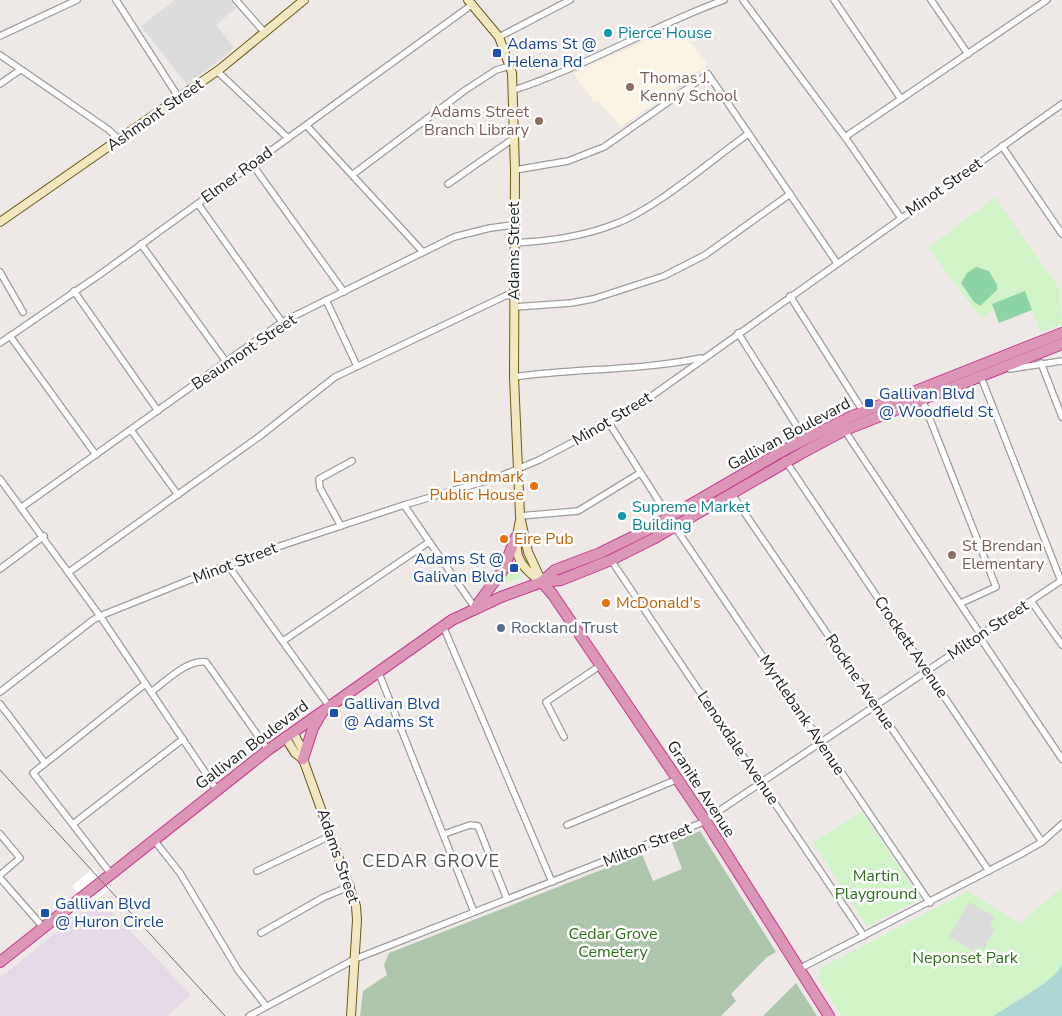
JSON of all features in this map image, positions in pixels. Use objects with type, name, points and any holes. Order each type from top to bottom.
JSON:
[{"type":"highway","name":"Gallivan Boulevard","points":[[0,962],[268,750],[443,626],[475,608],[542,582],[561,580],[611,560],[784,457],[842,426],[863,411],[1039,353],[1062,333]]},
{"type":"highway","name":"Gallivan Boulevard","points":[[542,582],[555,570],[672,522],[731,493],[784,457],[805,439],[981,377],[1062,344]]},
{"type":"highway","points":[[475,608],[503,570],[516,537]]},
{"type":"highway","name":"Granite Avenue","points":[[542,582],[678,779],[829,1016]]},
{"type":"highway","points":[[303,759],[313,728],[326,709]]},
{"type":"main road","name":"Ashmont Street","points":[[0,222],[216,72],[304,0]]},
{"type":"main road","name":"Adams Street","points":[[470,2],[499,37],[510,66],[514,90],[514,376],[520,516],[528,552],[542,582]]},
{"type":"main road","name":"Adams Street","points":[[520,516],[516,537],[517,552],[524,570],[542,582]]},
{"type":"main road","name":"Adams Street","points":[[289,735],[302,749],[303,759],[351,886],[357,913],[352,1016]]},
{"type":"street","points":[[0,36],[78,0]]},
{"type":"street","points":[[116,0],[179,98]]},
{"type":"street","points":[[236,0],[265,33]]},
{"type":"street","points":[[499,37],[570,0]]},
{"type":"street","points":[[514,90],[545,80],[636,40],[691,12],[724,0]]},
{"type":"street","points":[[743,0],[845,137],[901,218]]},
{"type":"street","points":[[834,0],[901,99]]},
{"type":"street","points":[[931,0],[968,54]]},
{"type":"street","points":[[845,137],[1046,0]]},
{"type":"street","name":"Elmer Road","points":[[0,343],[307,126],[470,2]]},
{"type":"street","points":[[0,55],[109,130],[119,140]]},
{"type":"street","points":[[352,175],[464,90],[496,70],[510,66]]},
{"type":"street","points":[[0,84],[20,70]]},
{"type":"street","points":[[216,72],[288,138]]},
{"type":"street","points":[[515,170],[568,161],[604,147],[708,74],[837,263]]},
{"type":"street","name":"Minot Street","points":[[0,692],[100,616],[160,594],[228,564],[404,505],[496,478],[519,469],[609,423],[653,394],[1062,104]]},
{"type":"street","points":[[307,126],[423,252]]},
{"type":"street","points":[[513,243],[552,240],[589,233],[616,224],[660,198],[748,134]]},
{"type":"street","points":[[448,184],[514,138]]},
{"type":"street","points":[[1002,146],[1062,234]]},
{"type":"street","points":[[252,164],[344,292]]},
{"type":"street","points":[[514,307],[571,303],[664,276],[706,255],[790,194]]},
{"type":"street","points":[[198,204],[282,322]]},
{"type":"street","name":"Beaumont Street","points":[[22,507],[282,322],[454,237],[490,228],[514,225]]},
{"type":"street","points":[[141,244],[227,362]]},
{"type":"street","points":[[0,272],[23,312]]},
{"type":"street","points":[[74,291],[158,411]]},
{"type":"street","points":[[69,572],[260,436],[319,388],[357,366],[504,296],[514,294]]},
{"type":"street","points":[[790,296],[863,411]]},
{"type":"street","points":[[326,300],[357,366]]},
{"type":"street","points":[[738,333],[805,439]]},
{"type":"street","points":[[10,336],[96,455]]},
{"type":"street","points":[[1039,353],[1062,417]]},
{"type":"street","name":"Gallivan Boulevard","points":[[1039,353],[1062,361]]},
{"type":"street","points":[[514,376],[566,370],[638,367],[703,357]]},
{"type":"street","points":[[981,377],[1061,580]]},
{"type":"street","points":[[922,398],[996,587],[961,604]]},
{"type":"street","name":"Myrtlebank Avenue","points":[[609,423],[672,522],[930,903]]},
{"type":"street","points":[[842,426],[1062,759]]},
{"type":"street","points":[[131,430],[178,495]]},
{"type":"street","name":"Crockett Avenue","points":[[784,457],[1042,842]]},
{"type":"street","points":[[341,526],[320,488],[319,479],[352,461]]},
{"type":"street","points":[[520,516],[578,511],[640,473]]},
{"type":"street","points":[[0,479],[44,536],[100,616],[217,790]]},
{"type":"street","name":"Rockne Avenue","points":[[731,493],[989,871]]},
{"type":"street","points":[[404,505],[475,608]]},
{"type":"street","points":[[0,568],[44,536]]},
{"type":"street","points":[[284,641],[429,542]]},
{"type":"street","name":"Lenoxdale Avenue","points":[[611,560],[864,936]]},
{"type":"street","points":[[228,564],[284,641],[326,709]]},
{"type":"street","name":"Milton Street","points":[[249,1016],[355,959],[689,828],[705,820],[1061,580]]},
{"type":"street","points":[[1031,601],[1062,645]]},
{"type":"street","points":[[443,626],[552,882]]},
{"type":"street","points":[[150,692],[195,663],[206,662],[268,750]]},
{"type":"street","points":[[564,737],[546,702],[601,665]]},
{"type":"street","points":[[378,671],[474,912]]},
{"type":"street","points":[[111,874],[32,774],[145,684]]},
{"type":"street","points":[[0,704],[45,764]]},
{"type":"street","points":[[73,824],[183,739]]},
{"type":"street","points":[[567,825],[678,779]]},
{"type":"street","points":[[799,969],[930,903],[1042,842],[1062,824]]},
{"type":"street","points":[[444,834],[470,825],[478,826],[507,899]]},
{"type":"street","points":[[0,834],[20,858],[0,874]]},
{"type":"street","points":[[257,870],[332,835]]},
{"type":"street","points":[[154,840],[180,873],[238,970],[266,1006]]},
{"type":"street","points":[[0,878],[43,927]]},
{"type":"street","points":[[261,933],[324,897],[351,886]]},
{"type":"shaded area","points":[[175,0],[230,0],[236,8],[216,25],[234,48],[187,85],[141,26]]},
{"type":"shaded area","name":"Thomas J. Kenny School","points":[[674,23],[708,64],[621,127],[598,101],[595,103],[573,73],[643,42]]},
{"type":"shaded area","points":[[99,898],[191,995],[167,1016],[0,1016],[0,978]]},
{"type":"shaded area","points":[[969,902],[995,917],[990,926],[995,929],[983,950],[977,947],[975,952],[949,937]]},
{"type":"green space","points":[[995,197],[1059,288],[1062,323],[1041,332],[1032,310],[999,323],[994,309],[982,319],[928,248]]},
{"type":"green space","points":[[976,267],[989,271],[997,285],[997,290],[980,306],[974,302],[961,283],[967,273]]},
{"type":"green space","points":[[1025,291],[1032,310],[999,323],[992,304]]},
{"type":"green space","points":[[513,561],[522,578],[502,583],[502,580]]},
{"type":"green space","name":"Martin Playground","points":[[862,812],[921,899],[867,926],[813,842]]},
{"type":"green space","name":"Cedar Grove Cemetery","points":[[700,831],[776,952],[767,957],[731,994],[736,1001],[721,1016],[360,1016],[363,991],[387,975],[384,965],[389,953],[642,854],[653,881],[682,869],[672,842]]},
{"type":"green space","name":"Neponset Park","points":[[1062,887],[1062,1016],[842,1016],[817,977],[821,968],[968,891],[1020,924]]},
{"type":"green space","points":[[796,983],[817,1016],[763,1016]]},
{"type":"water","points":[[1062,963],[1062,1016],[994,1016],[1043,984],[1059,969]]},
{"type":"pier","points":[[94,868],[110,888],[90,906],[72,886]]},
{"type":"tram line","points":[[0,770],[225,1016]]},
{"type":"place","name":"Pierce House","points":[[608,33]]},
{"type":"place","name":"Adams St @ Helena Rd","points":[[497,53]]},
{"type":"place","name":"Thomas J. Kenny School","points":[[630,87]]},
{"type":"place","name":"Adams Street Branch Library","points":[[539,121]]},
{"type":"place","name":"Gallivan Blvd @ Woodfield St","points":[[869,403]]},
{"type":"place","name":"Landmark Public House","points":[[534,486]]},
{"type":"place","name":"Supreme Market Building","points":[[622,516]]},
{"type":"place","name":"Eire Pub","points":[[504,539]]},
{"type":"place","name":"St Brendan Elementary","points":[[952,555]]},
{"type":"place","name":"Adams St @ Galivan Blvd","points":[[514,568]]},
{"type":"place","name":"McDonald's","points":[[606,603]]},
{"type":"place","name":"Rockland Trust","points":[[501,628]]},
{"type":"place","name":"Gallivan Blvd @ Adams St","points":[[334,713]]},
{"type":"place","name":"Gallivan Blvd @ Huron Circle","points":[[45,913]]},
{"type":"district","name":"CEDAR GROVE","points":[[431,861]]}]
